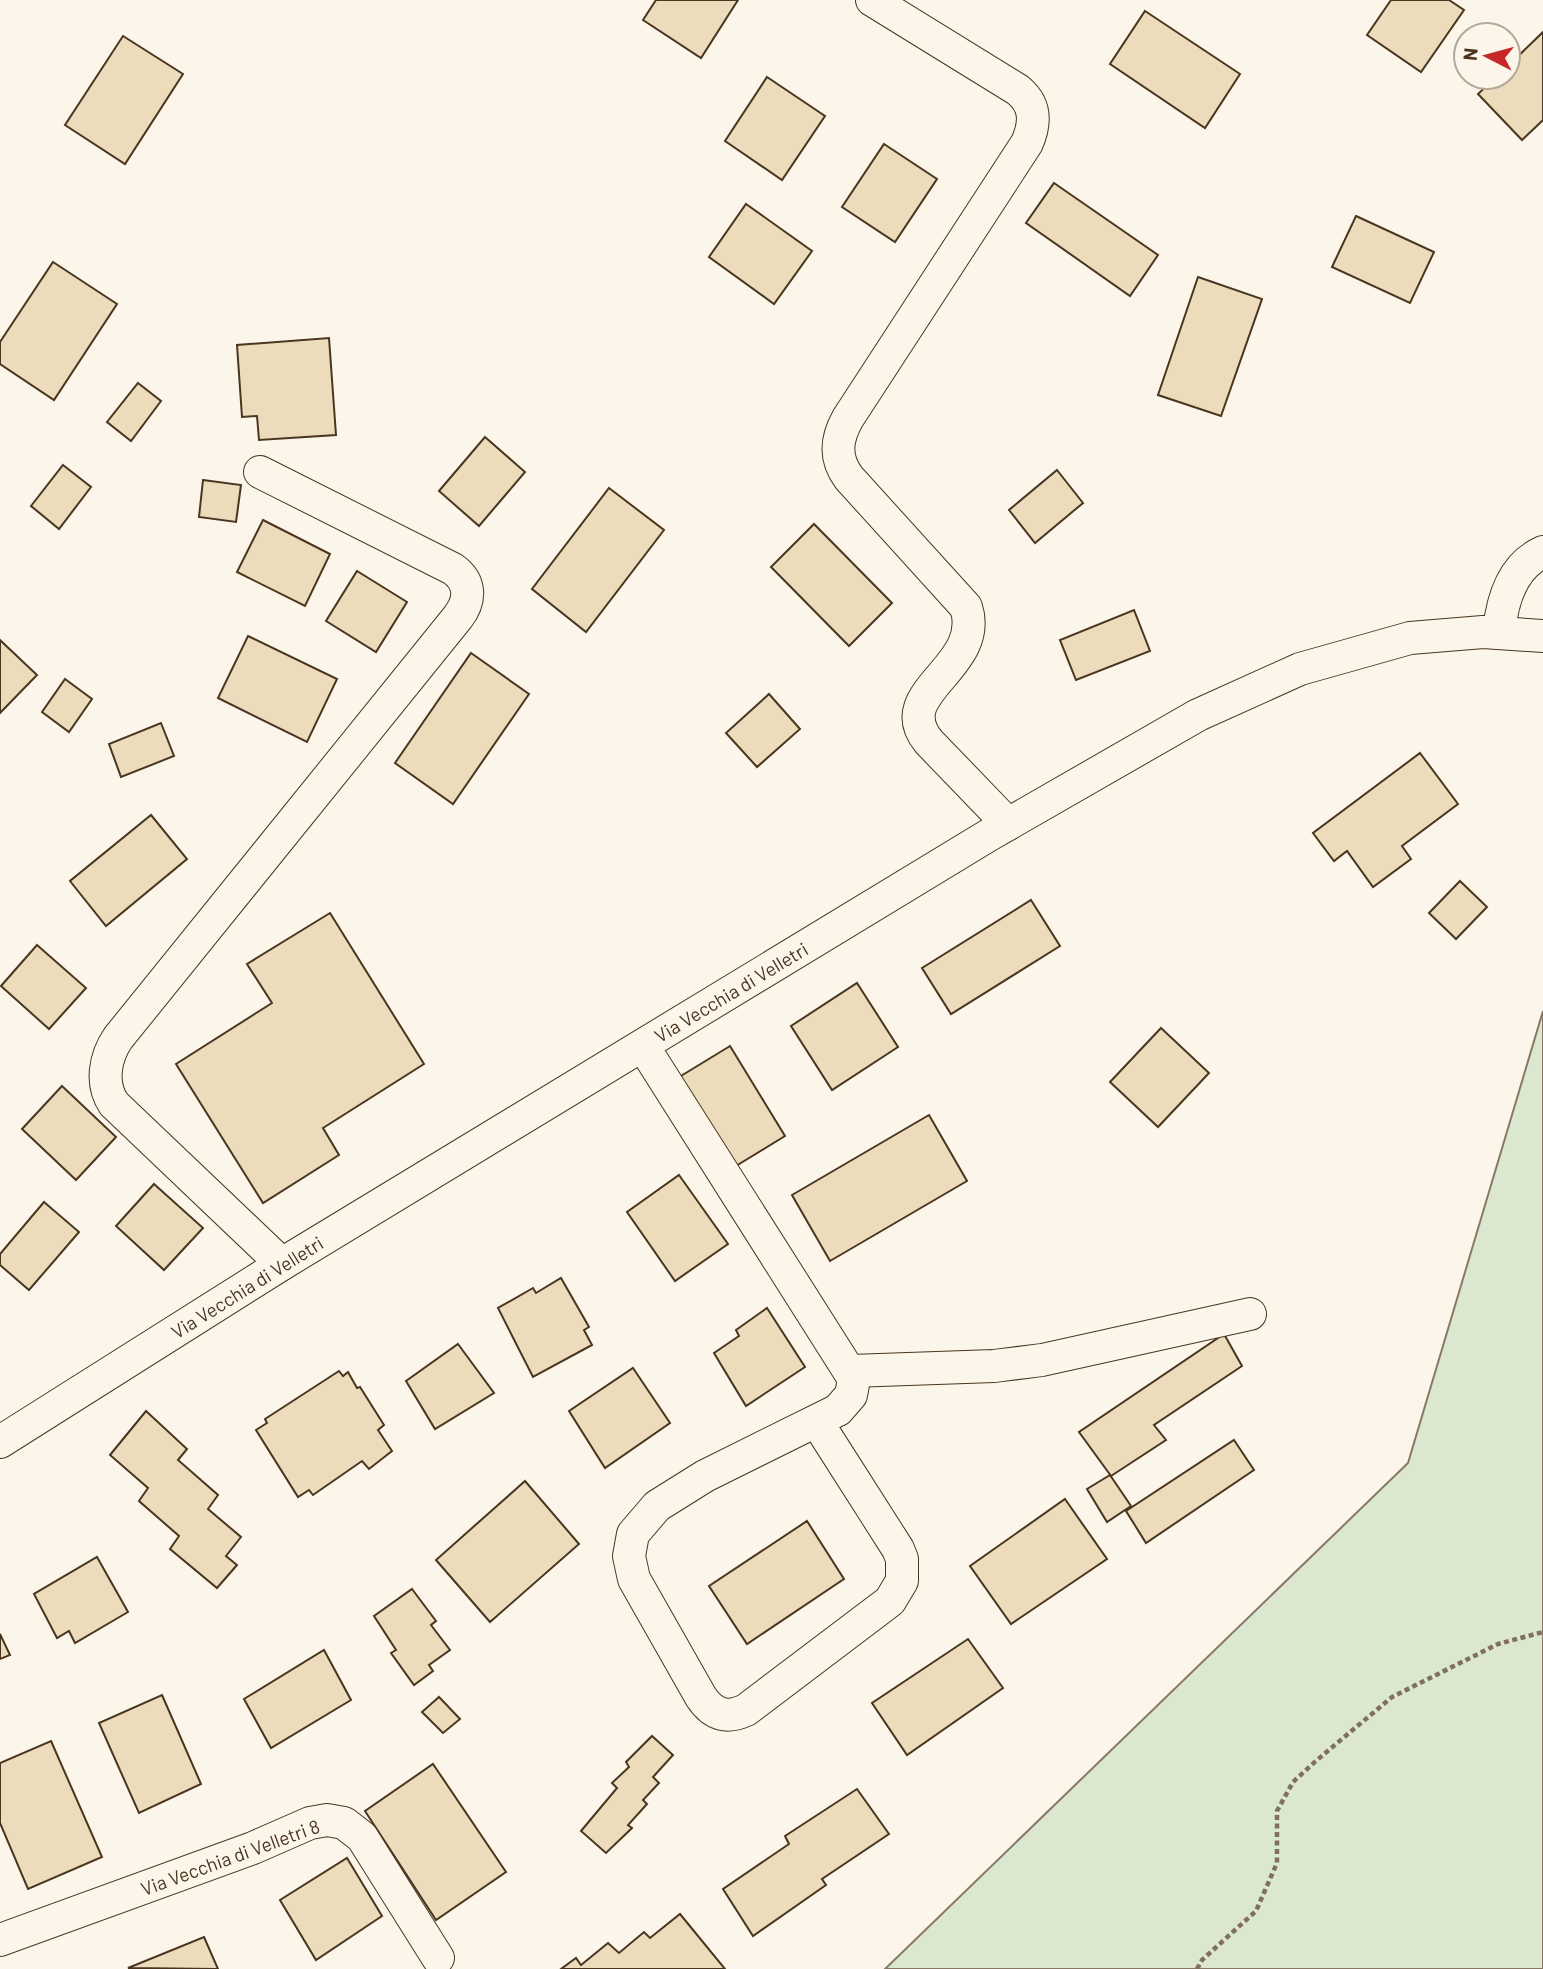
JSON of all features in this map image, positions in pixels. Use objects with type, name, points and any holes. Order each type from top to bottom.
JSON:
[{"type":"street","points":[[872,0],[1018,90],[1025,96],[1034,117],[1027,143],[848,418],[837,453],[849,478],[966,607],[971,629],[967,640],[962,652],[923,699],[920,727],[929,742],[1008,824]]},
{"type":"street","points":[[260,472],[453,569],[466,580],[468,590],[464,610],[118,1038],[109,1053],[106,1086],[114,1104],[282,1264]]},
{"type":"street","points":[[1499,632],[1504,601],[1517,574],[1533,556],[1543,552]]},
{"type":"street","name":"Via Vecchia di Velletri","points":[[0,1442],[282,1264],[1008,824],[1199,715],[1278,677],[1410,638],[1499,632],[1543,636]]},
{"type":"street","points":[[643,1046],[854,1379],[851,1395],[838,1410],[705,1476],[657,1506],[640,1524],[629,1545],[634,1579],[701,1697],[715,1712],[724,1716],[746,1710],[884,1606],[902,1581],[902,1559],[898,1549],[817,1422]]},
{"type":"street","points":[[851,1371],[994,1366],[1042,1360],[1250,1314]]},
{"type":"street","name":"Via Vecchia di Velletri 8","points":[[0,1940],[241,1852],[310,1823],[327,1820],[344,1823],[362,1837],[438,1958]]},
{"type":"path","points":[[1198,1969],[1202,1960],[1256,1911],[1277,1863],[1277,1811],[1293,1782],[1392,1697],[1498,1644],[1543,1632]]},
{"type":"green space","points":[[1543,1011],[1543,1969],[885,1969],[1408,1463]]},
{"type":"building","points":[[656,0],[738,0],[701,58],[643,20]]},
{"type":"building","points":[[1391,0],[1449,0],[1464,10],[1456,21],[1452,21],[1452,27],[1421,72],[1367,35]]},
{"type":"building","points":[[1145,11],[1240,74],[1205,128],[1110,64]]},
{"type":"building","points":[[1543,32],[1543,120],[1522,140],[1478,94],[1481,91],[1522,91],[1522,52]]},
{"type":"building","points":[[123,36],[183,74],[125,164],[65,125]]},
{"type":"building","points":[[767,77],[825,116],[782,180],[725,141]]},
{"type":"building","points":[[884,144],[937,179],[895,242],[842,207]]},
{"type":"building","points":[[1054,183],[1158,255],[1130,296],[1026,223]]},
{"type":"building","points":[[746,204],[812,251],[774,304],[709,257]]},
{"type":"building","points":[[1356,216],[1434,252],[1410,303],[1332,267]]},
{"type":"building","points":[[53,262],[117,304],[54,400],[0,364],[0,342]]},
{"type":"building","points":[[1198,277],[1262,299],[1221,416],[1158,395]]},
{"type":"building","points":[[329,338],[336,435],[259,440],[257,416],[242,417],[237,345]]},
{"type":"building","points":[[138,383],[161,401],[131,441],[107,422]]},
{"type":"building","points":[[485,437],[525,472],[479,526],[439,491]]},
{"type":"building","points":[[63,465],[91,487],[59,529],[31,506]]},
{"type":"building","points":[[1057,470],[1083,503],[1035,543],[1009,510]]},
{"type":"building","points":[[203,480],[241,485],[236,522],[199,517]]},
{"type":"building","points":[[609,488],[664,530],[586,632],[532,589]]},
{"type":"building","points":[[263,520],[330,554],[305,606],[237,572]]},
{"type":"building","points":[[814,524],[892,603],[849,646],[771,567]]},
{"type":"building","points":[[357,571],[407,602],[376,652],[326,621]]},
{"type":"building","points":[[1134,610],[1150,651],[1076,680],[1060,640]]},
{"type":"building","points":[[248,636],[337,679],[307,742],[218,698]]},
{"type":"building","points":[[0,640],[37,675],[0,713]]},
{"type":"building","points":[[471,653],[529,694],[453,804],[395,763]]},
{"type":"building","points":[[65,679],[92,699],[69,732],[42,712]]},
{"type":"building","points":[[769,694],[800,729],[757,767],[726,733]]},
{"type":"building","points":[[161,723],[174,756],[121,777],[109,744]]},
{"type":"building","points":[[1420,753],[1458,804],[1402,846],[1411,859],[1373,887],[1347,851],[1334,861],[1313,833]]},
{"type":"building","points":[[151,815],[187,859],[106,926],[70,881]]},
{"type":"building","points":[[1460,881],[1487,907],[1456,939],[1429,913]]},
{"type":"building","points":[[1031,900],[1060,946],[951,1014],[922,968]]},
{"type":"building","points":[[330,913],[424,1064],[323,1128],[339,1155],[263,1203],[176,1064],[272,1003],[247,964]]},
{"type":"building","points":[[37,945],[86,988],[49,1029],[1,986]]},
{"type":"building","points":[[857,983],[898,1047],[832,1090],[791,1026]]},
{"type":"building","points":[[1161,1028],[1209,1073],[1158,1127],[1110,1082]]},
{"type":"building","points":[[730,1046],[785,1136],[731,1169],[676,1079]]},
{"type":"building","points":[[62,1086],[116,1137],[76,1180],[22,1129]]},
{"type":"building","points":[[929,1115],[967,1181],[830,1261],[792,1195]]},
{"type":"building","points":[[679,1175],[728,1244],[675,1281],[627,1212]]},
{"type":"building","points":[[154,1184],[203,1228],[164,1270],[116,1226]]},
{"type":"building","points":[[44,1202],[79,1232],[29,1290],[0,1265],[0,1254]]},
{"type":"building","points":[[561,1278],[589,1327],[584,1330],[592,1345],[533,1377],[498,1308],[533,1288],[536,1293]]},
{"type":"building","points":[[767,1308],[805,1367],[746,1406],[714,1353],[739,1336],[736,1330]]},
{"type":"building","points":[[1224,1334],[1242,1366],[1154,1425],[1166,1440],[1111,1476],[1079,1432]]},
{"type":"building","points":[[458,1344],[494,1393],[435,1429],[406,1381]]},
{"type":"building","points":[[633,1368],[670,1423],[605,1468],[569,1411]]},
{"type":"building","points":[[339,1371],[343,1376],[348,1372],[357,1388],[360,1387],[384,1425],[378,1430],[392,1451],[369,1469],[362,1461],[313,1495],[309,1490],[298,1497],[256,1430],[267,1423],[265,1419]]},
{"type":"building","points":[[146,1411],[187,1449],[178,1460],[218,1495],[208,1509],[241,1537],[226,1556],[237,1565],[217,1588],[170,1549],[179,1536],[139,1501],[148,1488],[110,1455]]},
{"type":"building","points":[[1234,1440],[1254,1470],[1146,1543],[1126,1511]]},
{"type":"building","points":[[1110,1475],[1131,1506],[1107,1522],[1087,1489]]},
{"type":"building","points":[[525,1481],[579,1544],[490,1622],[436,1560]]},
{"type":"building","points":[[1065,1499],[1107,1559],[1011,1624],[970,1566]]},
{"type":"building","points":[[807,1521],[844,1579],[747,1644],[709,1586]]},
{"type":"building","points":[[97,1557],[128,1612],[75,1643],[69,1631],[57,1638],[34,1594]]},
{"type":"building","points":[[412,1589],[436,1621],[431,1625],[450,1650],[429,1665],[433,1671],[414,1685],[391,1653],[396,1650],[374,1616]]},
{"type":"building","points":[[0,1634],[10,1655],[0,1659]]},
{"type":"building","points":[[968,1639],[1003,1688],[907,1755],[872,1703]]},
{"type":"building","points":[[324,1650],[351,1700],[271,1748],[244,1699]]},
{"type":"building","points":[[162,1695],[201,1784],[139,1813],[99,1723]]},
{"type":"building","points":[[439,1697],[460,1719],[443,1733],[422,1712]]},
{"type":"building","points":[[652,1736],[673,1755],[653,1777],[659,1783],[643,1800],[647,1804],[628,1825],[632,1828],[606,1853],[581,1831],[617,1788],[612,1783],[629,1767],[626,1762]]},
{"type":"building","points":[[51,1741],[102,1857],[28,1889],[0,1823],[0,1763]]},
{"type":"building","points":[[433,1764],[506,1872],[436,1920],[365,1811]]},
{"type":"building","points":[[857,1789],[889,1834],[822,1879],[826,1885],[753,1936],[723,1889],[789,1844],[785,1836]]},
{"type":"building","points":[[347,1858],[382,1916],[316,1960],[280,1900]]},
{"type":"building","points":[[680,1914],[725,1969],[561,1969],[576,1958],[581,1965],[608,1943],[619,1953],[644,1932],[650,1938]]},
{"type":"building","points":[[204,1937],[218,1969],[128,1968]]}]
